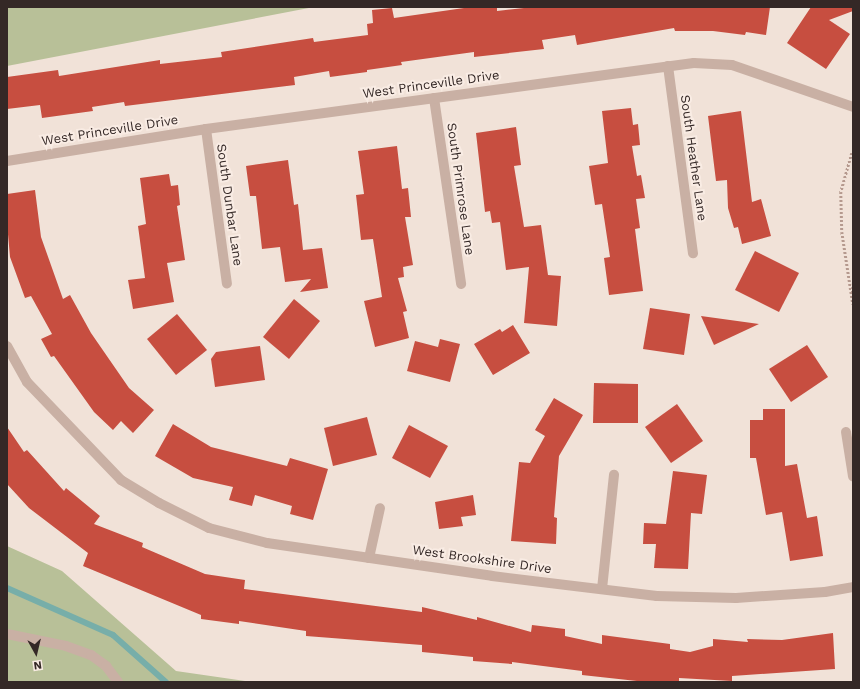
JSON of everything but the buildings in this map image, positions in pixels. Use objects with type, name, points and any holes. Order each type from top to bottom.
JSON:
[{"type":"street","name":"West Princeville Drive","points":[[7,161],[206,129],[694,63],[732,65],[853,107]]},
{"type":"street","name":"South Heather Lane","points":[[668,66],[693,253]]},
{"type":"street","name":"South Primrose Lane","points":[[434,98],[461,284]]},
{"type":"street","name":"South Dunbar Lane","points":[[206,129],[227,284]]},
{"type":"street","name":"West Brookshire Drive","points":[[7,346],[27,382],[121,480],[159,503],[209,528],[267,543],[657,596],[736,598],[825,592],[853,587]]},
{"type":"street","points":[[846,432],[853,476]]},
{"type":"street","points":[[602,589],[614,475]]},
{"type":"street","points":[[369,558],[380,508]]},
{"type":"street","points":[[7,634],[66,646],[91,655],[106,666],[118,682]]},
{"type":"path","points":[[852,153],[841,192],[842,232],[853,304]]},
{"type":"green space","points":[[7,7],[314,7],[7,66]]},
{"type":"green space","points":[[7,546],[62,571],[176,671],[252,682],[7,682]]},
{"type":"waterway","points":[[7,588],[113,635],[166,682]]}]
